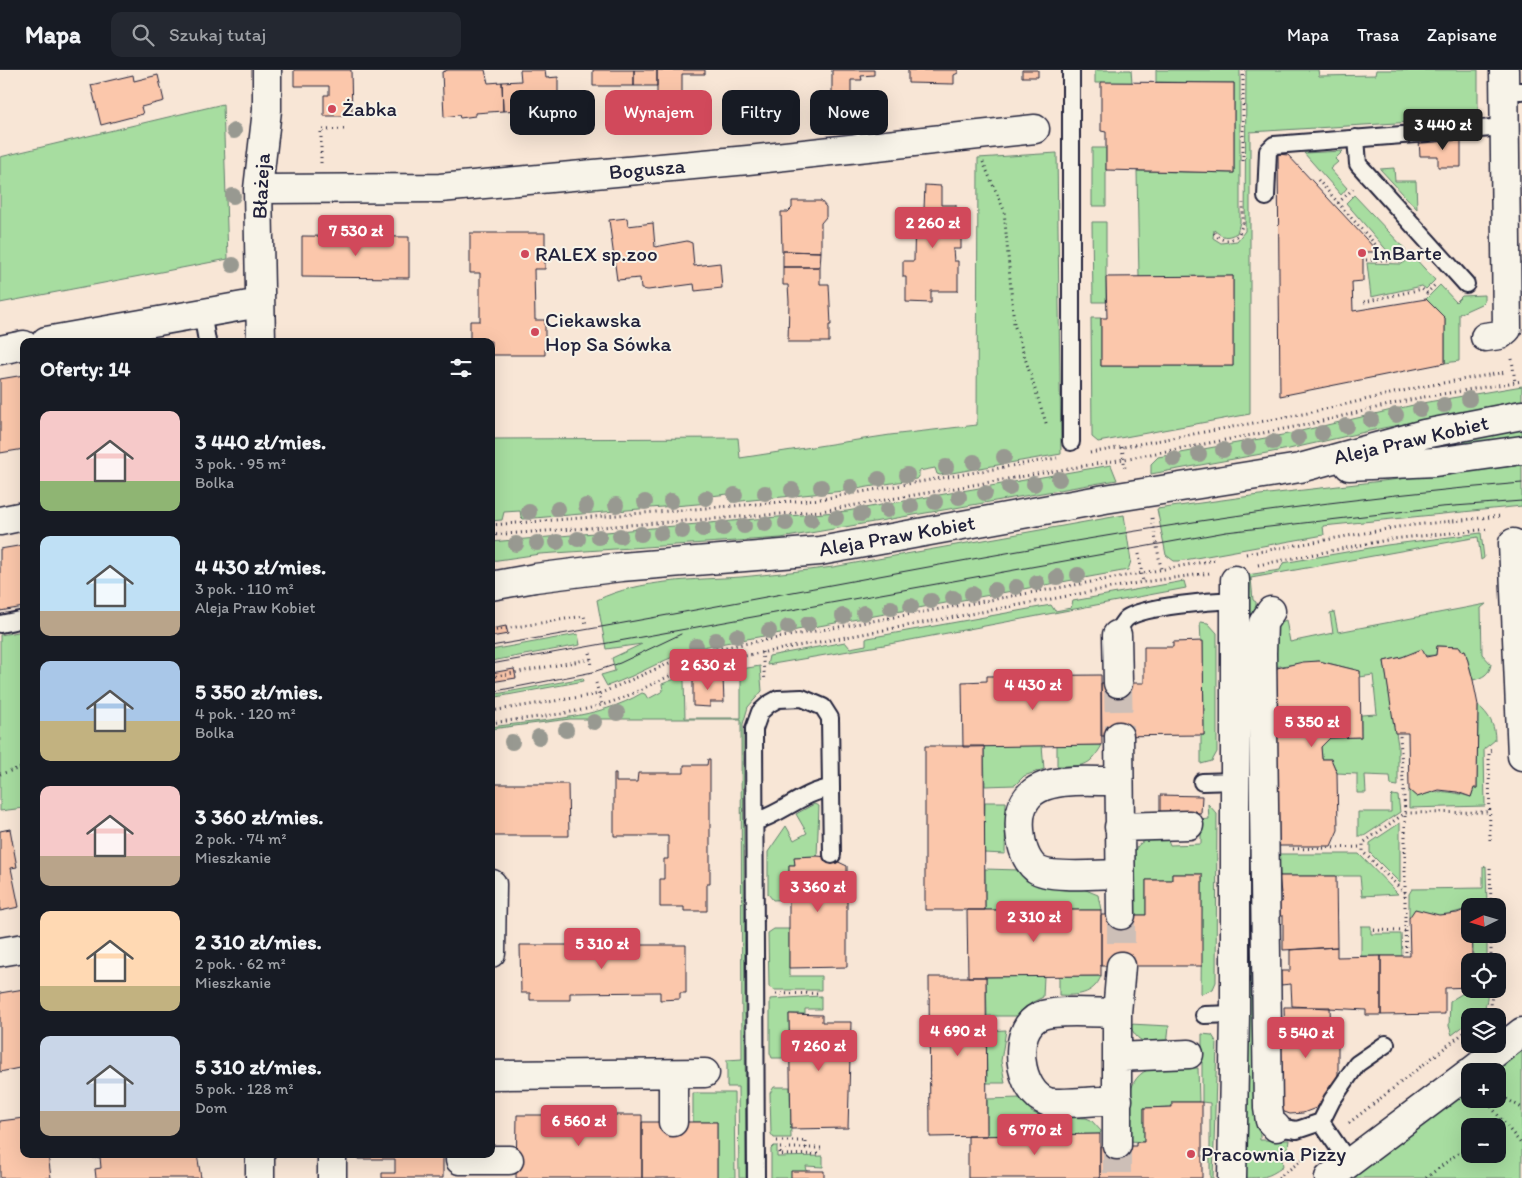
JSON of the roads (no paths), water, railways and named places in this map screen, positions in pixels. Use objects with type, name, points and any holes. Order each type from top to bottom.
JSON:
[{"type":"street","name":"Błażeja","points":[[260,338],[258,189],[267,110],[267,70]]},
{"type":"street","points":[[1505,332],[1505,127],[1510,84]]},
{"type":"street","name":"Bogusza","points":[[258,189],[440,188],[748,160],[1035,129]]},
{"type":"street","points":[[63,338],[260,303]]},
{"type":"street","points":[[0,350],[20,346]]},
{"type":"street","name":"Aleja Praw Kobiet","points":[[495,585],[534,578],[620,567],[820,551],[1105,499],[1300,468],[1424,434],[1522,415]]},
{"type":"street","name":"Aleja Praw Kobiet","points":[[1300,468],[1435,462],[1522,450]]},
{"type":"street","points":[[0,521],[20,517]]},
{"type":"street","points":[[1502,535],[1511,750]]},
{"type":"street","points":[[1232,1178],[1236,1014],[1235,575]]},
{"type":"street","points":[[1271,611],[1263,623],[1262,653],[1268,1108],[1270,1121],[1276,1127]]},
{"type":"street","points":[[1117,635],[1118,683]]},
{"type":"street","points":[[1118,736],[1121,915]]},
{"type":"street","points":[[1118,781],[1052,782],[1032,790],[1021,808],[1020,830],[1024,853],[1036,869],[1053,874],[1120,874]]},
{"type":"street","points":[[1119,827],[1188,825]]},
{"type":"street","points":[[0,952],[20,949]]},
{"type":"street","points":[[1116,1146],[1118,1100],[1117,1013],[1121,966]]},
{"type":"street","points":[[1117,1013],[1052,1013],[1038,1016],[1024,1032],[1021,1055],[1024,1077],[1034,1094],[1049,1102],[1118,1100]]},
{"type":"street","points":[[1482,1063],[1522,1032]]},
{"type":"street","points":[[1117,1057],[1189,1054]]},
{"type":"street","points":[[673,1074],[673,1122]]},
{"type":"street","points":[[495,1076],[706,1074]]},
{"type":"street","points":[[1339,1171],[1461,1080]]},
{"type":"street","points":[[260,1158],[260,1178]]},
{"type":"street","points":[[332,1158],[332,1178]]},
{"type":"street","points":[[460,1164],[509,1160]]},
{"type":"lane","points":[[1071,70],[1071,442]]},
{"type":"lane","points":[[1266,197],[1268,151],[1274,145],[1505,127]]},
{"type":"lane","points":[[1356,138],[1358,164],[1466,284]]},
{"type":"lane","points":[[202,313],[206,338]]},
{"type":"lane","points":[[1117,635],[1128,618],[1138,614],[1191,603],[1235,575]]},
{"type":"lane","points":[[0,624],[20,620]]},
{"type":"lane","points":[[756,1178],[754,729],[760,712],[778,699],[802,698],[815,702],[830,718],[832,855]]},
{"type":"lane","points":[[1202,782],[1236,781]]},
{"type":"lane","points":[[754,822],[767,818],[816,790],[831,788]]},
{"type":"lane","points":[[1204,1015],[1236,1014]]},
{"type":"lane","points":[[1276,1127],[1298,1130],[1321,1122],[1332,1100],[1357,1064],[1386,1044]]},
{"type":"lane","points":[[1321,1122],[1339,1171]]},
{"type":"tunnel","points":[[1118,683],[1119,736]]},
{"type":"tunnel","points":[[1121,915],[1121,966]]},
{"type":"tunnel","points":[[1117,1145],[1117,1178]]},
{"type":"tram line","points":[[495,645],[1134,531],[1392,495],[1522,483]]},
{"type":"tram line","points":[[495,663],[1226,532],[1441,507],[1522,501]]},
{"type":"tram line","points":[[495,691],[593,672],[620,663],[681,634]]},
{"type":"place","name":"Żabka","points":[[332,109]]},
{"type":"place","name":"InBarte","points":[[1362,253]]},
{"type":"place","name":"RALEX sp.zoo","points":[[525,254]]},
{"type":"place","name":"Ciekawska Hop Sa Sówka","points":[[535,332]]},
{"type":"place","name":"Pracownia Pizzy","points":[[1191,1154]]}]
